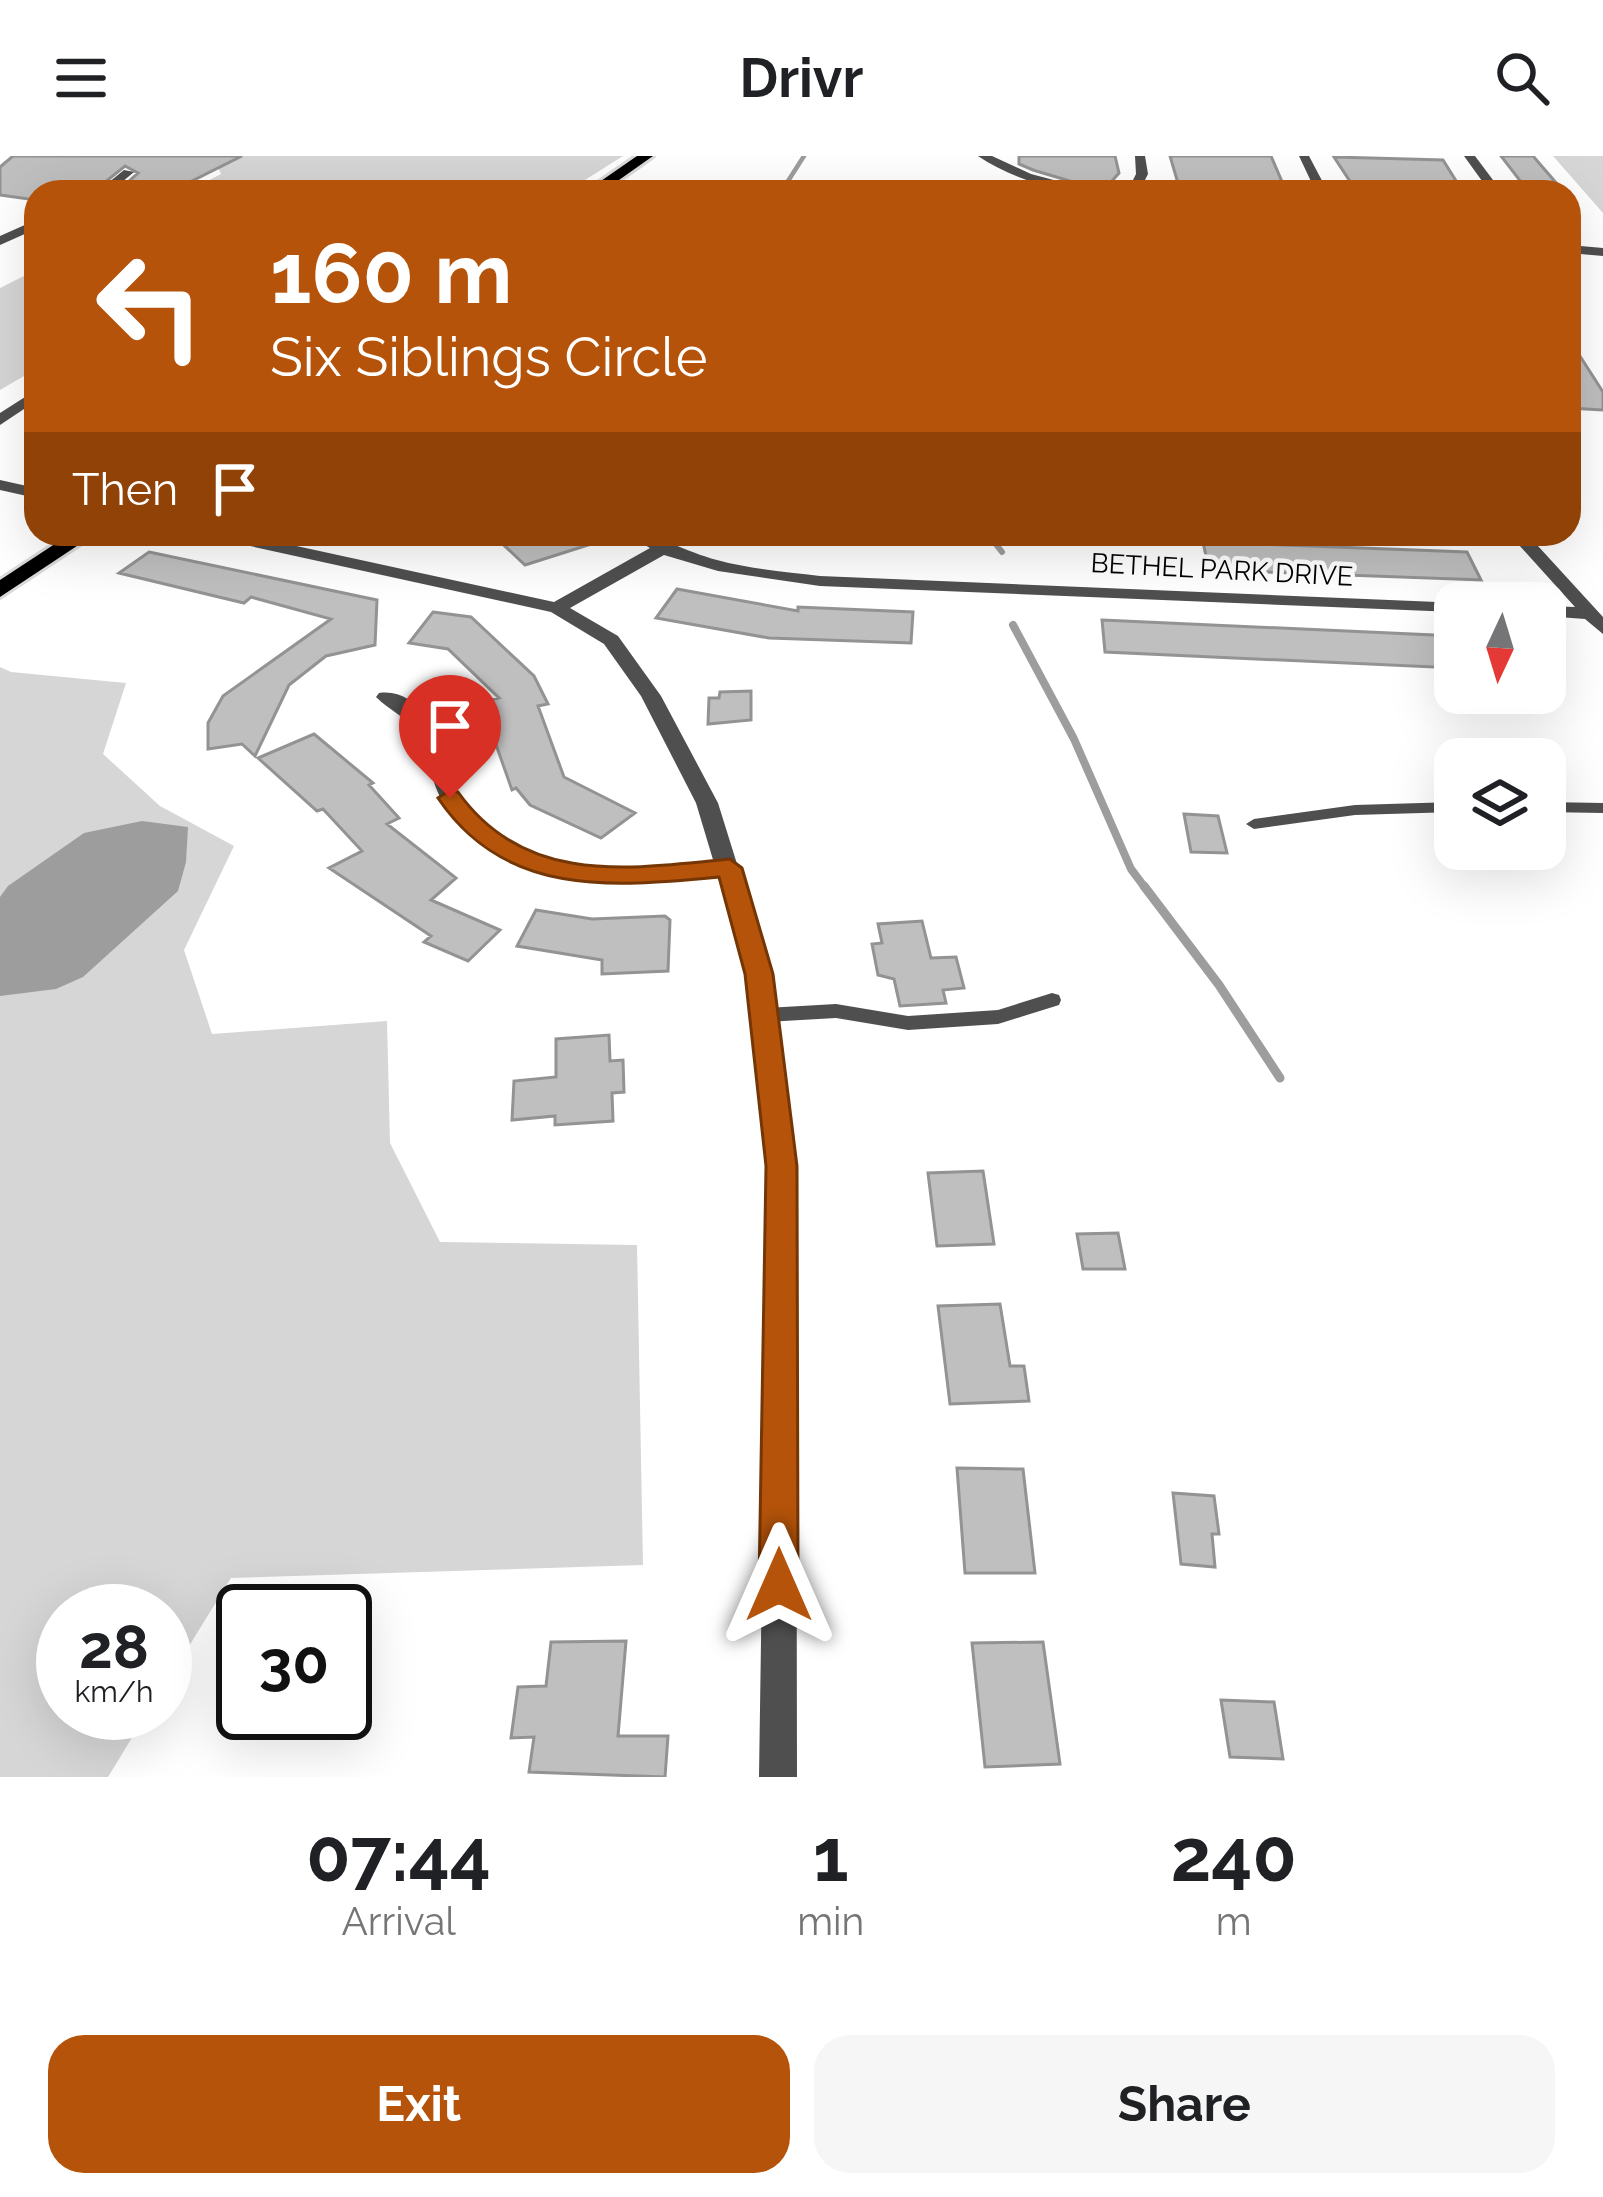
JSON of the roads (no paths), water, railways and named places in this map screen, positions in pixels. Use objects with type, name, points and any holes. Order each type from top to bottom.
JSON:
[{"type":"main road","points":[[610,180],[646,156]]},
{"type":"main road","points":[[0,590],[66,546]]},
{"type":"street","points":[[983,156],[1040,180]]},
{"type":"street","points":[[118,180],[128,172]]},
{"type":"street","points":[[273,546],[557,608],[610,640],[651,696],[706,803],[730,868],[766,1015],[782,1166],[778,1777]]},
{"type":"street","name":"BETHEL PARK DRIVE","points":[[653,546],[728,569],[848,580],[1434,607]]},
{"type":"street","points":[[1529,546],[1596,621]]},
{"type":"street","points":[[557,608],[659,550]]},
{"type":"street","points":[[1566,615],[1596,621]]},
{"type":"street","points":[[386,697],[417,716],[432,736],[450,798],[469,825],[515,856],[554,869],[617,878],[730,868]]},
{"type":"lane","points":[[1566,807],[1603,808]]},
{"type":"lane","points":[[1253,824],[1355,810],[1434,808]]},
{"type":"lane","points":[[766,1015],[836,1011],[908,1023],[998,1017],[1052,1000]]},
{"type":"waterway","points":[[789,180],[804,156]]},
{"type":"waterway","points":[[997,546],[1002,552]]},
{"type":"waterway","points":[[1013,625],[1074,739],[1131,869],[1146,889]]},
{"type":"waterway","points":[[1144,886],[1219,985],[1280,1078]]}]
